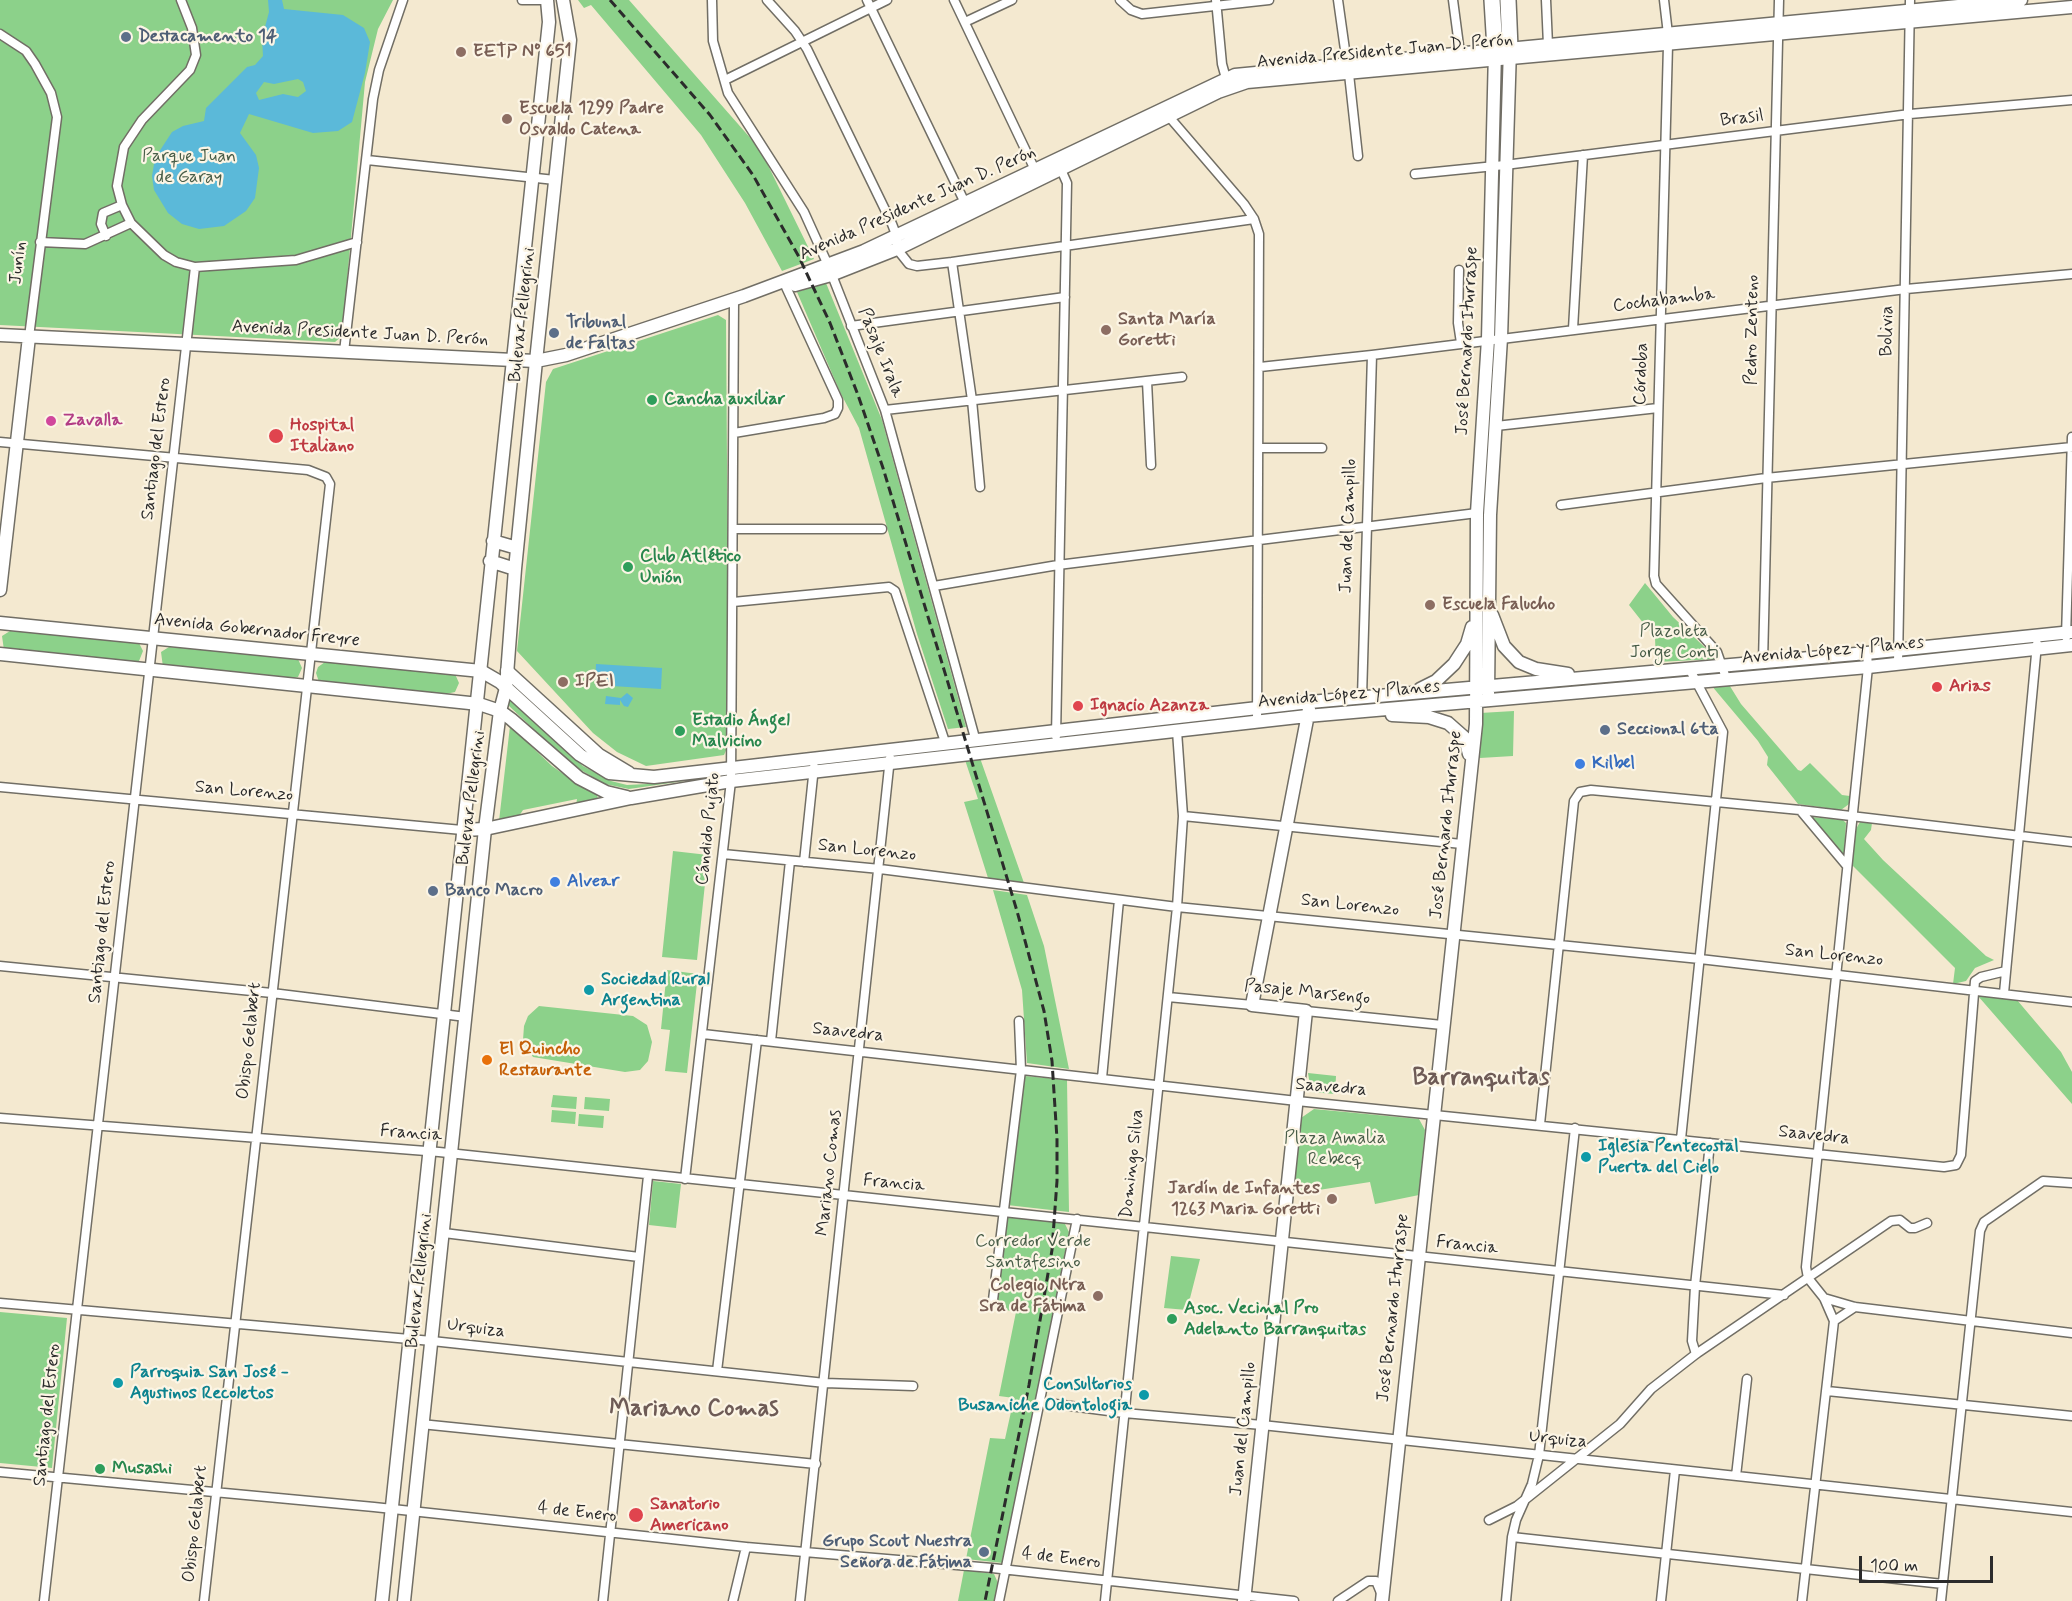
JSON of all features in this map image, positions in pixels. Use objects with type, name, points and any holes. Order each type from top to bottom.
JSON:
[{"type":"highway","points":[[1492,0],[1503,54]]},
{"type":"highway","points":[[1503,54],[1508,0]]},
{"type":"main road","name":"Bulevar Pellegrini","points":[[382,1601],[462,830],[479,704],[490,561],[549,22],[547,0]]},
{"type":"main road","name":"Bulevar Pellegrini","points":[[404,1601],[485,829],[500,711],[506,688],[515,568],[570,40],[563,0]]},
{"type":"main road","name":"Avenida Presidente Juan D. Perón","points":[[739,298],[786,287],[897,243],[1060,166],[1227,83],[1261,71],[1348,69],[1778,28],[2020,0]]},
{"type":"main road","name":"Avenida Presidente Juan D. Perón","points":[[1911,11],[2072,7]]},
{"type":"main road","name":"Avenida Presidente Juan D. Perón","points":[[1348,69],[1460,53],[1503,54],[1548,45],[1668,39]]},
{"type":"main road","name":"José Bernardo Iturraspe","points":[[1382,1598],[1462,844],[1482,701],[1483,591],[1496,426],[1494,338],[1503,54]]},
{"type":"main road","points":[[545,63],[556,58],[567,67]]},
{"type":"main road","name":"Avenida Presidente Juan D. Perón","points":[[897,243],[966,205],[1036,172],[1060,166]]},
{"type":"main road","name":"Avenida Presidente Juan D. Perón","points":[[0,335],[536,361],[566,355],[830,270]]},
{"type":"main road","name":"Junín","points":[[0,590],[29,337]]},
{"type":"main road","name":"José Bernardo Iturraspe","points":[[1483,591],[1477,513],[1494,338]]},
{"type":"main road","points":[[493,542],[517,548]]},
{"type":"main road","points":[[490,561],[515,568]]},
{"type":"main road","points":[[1483,591],[1500,638],[1509,653],[1520,662],[1555,673],[1602,676]]},
{"type":"main road","points":[[1410,693],[1436,681],[1459,657],[1470,634],[1483,591]]},
{"type":"main road","name":"Avenida Gobernador Freyre","points":[[0,623],[481,671],[506,688]]},
{"type":"main road","name":"Avenida López y Planes","points":[[506,688],[580,754],[609,773],[635,776],[680,775],[975,738],[1310,702],[1897,650],[2069,639]]},
{"type":"main road","name":"Avenida López y Planes","points":[[485,829],[631,798],[731,781],[1307,716],[1868,667],[2038,642]]},
{"type":"main road","points":[[0,654],[479,704],[500,711]]},
{"type":"main road","points":[[507,671],[599,755],[635,776]]},
{"type":"main road","points":[[1252,1005],[1310,702]]},
{"type":"main road","name":"Avenida López y Planes","points":[[500,711],[579,778],[606,792],[631,798]]},
{"type":"main road","points":[[1339,713],[1421,716],[1443,720],[1456,728],[1465,738],[1471,767]]},
{"type":"main road","name":"San Lorenzo","points":[[462,830],[485,829]]},
{"type":"main road","name":"Pasaje Marsengo","points":[[1252,1005],[1306,1011]]},
{"type":"main road","name":"Juan del Campillo","points":[[1244,1598],[1306,1011]]},
{"type":"street","points":[[181,0],[196,44],[194,64],[142,120],[124,147],[117,186],[122,205],[131,223],[164,255],[176,262],[195,267],[276,263],[357,242]]},
{"type":"street","points":[[344,352],[379,70],[403,0]]},
{"type":"street","points":[[522,0],[547,0]]},
{"type":"street","name":"Pasaje Irala","points":[[712,0],[713,41],[728,93],[804,212],[830,270],[885,410],[975,738]]},
{"type":"street","points":[[767,0],[802,41],[903,259],[917,266],[1254,219]]},
{"type":"street","points":[[725,80],[869,4],[887,0]]},
{"type":"street","points":[[954,0],[1036,172]]},
{"type":"street","points":[[964,22],[1012,0]]},
{"type":"street","points":[[1120,0],[1131,10],[1142,14],[1217,3],[1269,0]]},
{"type":"street","points":[[1338,0],[1358,156]]},
{"type":"street","points":[[1453,0],[1460,53]]},
{"type":"street","points":[[1545,0],[1548,45]]},
{"type":"street","name":"Córdoba","points":[[1664,0],[1668,39],[1654,576],[1656,584],[1717,652],[1726,678]]},
{"type":"street","name":"Pedro Zenteno","points":[[1762,662],[1769,305],[1779,0]]},
{"type":"street","points":[[1217,3],[1227,83]]},
{"type":"street","points":[[869,4],[966,205]]},
{"type":"street","name":"Bolivia","points":[[1898,663],[1911,11]]},
{"type":"street","name":"Junín","points":[[0,33],[26,51],[35,64],[51,93],[57,117],[29,337]]},
{"type":"street","name":"Brasil","points":[[1416,174],[1499,166],[1910,114],[2072,100]]},
{"type":"street","points":[[1166,114],[1254,219],[1258,234],[1260,448],[1256,540],[1257,722]]},
{"type":"street","points":[[1574,329],[1582,155]]},
{"type":"street","points":[[367,160],[555,180]]},
{"type":"street","points":[[1057,745],[1058,565],[1067,183],[1060,166]]},
{"type":"street","points":[[106,236],[101,224],[103,213],[122,205]]},
{"type":"street","points":[[40,242],[79,244],[106,236],[131,223]]},
{"type":"street","points":[[952,262],[972,400],[980,487]]},
{"type":"street","name":"Santiago del Estero","points":[[44,1601],[195,267]]},
{"type":"street","points":[[1459,270],[1458,322],[1461,343]]},
{"type":"street","name":"Cochabamba","points":[[1260,367],[1372,356],[1494,338],[1906,289],[2072,274]]},
{"type":"street","points":[[734,433],[824,418],[835,414],[838,400],[786,287]]},
{"type":"street","points":[[851,326],[1065,297]]},
{"type":"street","name":"Cándido Pujato","points":[[685,1179],[732,767],[734,433],[739,298]]},
{"type":"street","name":"Juan del Campillo","points":[[1362,697],[1372,356]]},
{"type":"street","points":[[885,410],[1182,377]]},
{"type":"street","points":[[1147,381],[1151,465]]},
{"type":"street","points":[[1496,426],[1658,408]]},
{"type":"street","points":[[2069,639],[2072,436]]},
{"type":"street","points":[[0,442],[172,458]]},
{"type":"street","points":[[1561,505],[1766,478],[2072,447]]},
{"type":"street","points":[[1260,448],[1322,448]]},
{"type":"street","name":"Obispo Gelabert","points":[[172,458],[308,470],[326,477],[330,484],[204,1601]]},
{"type":"street","points":[[934,586],[1058,565],[1477,513]]},
{"type":"street","points":[[734,529],[882,529]]},
{"type":"street","points":[[733,602],[889,587],[895,591],[945,742]]},
{"type":"street","points":[[2004,993],[2021,837],[2038,642]]},
{"type":"street","points":[[1802,1601],[1834,1321],[1824,1298],[1808,1278],[1806,1267],[1868,667],[1867,653]]},
{"type":"street","points":[[1681,1139],[1723,732],[1689,668]]},
{"type":"street","name":"Domingo Silva","points":[[1104,1601],[1177,907],[1183,816],[1177,731]]},
{"type":"street","name":"Mariano Comas","points":[[800,1601],[880,869],[891,764],[890,748]]},
{"type":"street","points":[[804,862],[814,772],[813,757]]},
{"type":"street","name":"San Lorenzo","points":[[0,787],[462,830]]},
{"type":"street","points":[[1540,1125],[1574,801],[1580,792],[1587,790],[1853,815],[2072,842]]},
{"type":"street","points":[[1800,810],[1847,866]]},
{"type":"street","points":[[1183,816],[1462,844]]},
{"type":"street","name":"San Lorenzo","points":[[723,854],[880,869],[1177,907],[1700,959],[2072,1002]]},
{"type":"street","points":[[771,1041],[790,861]]},
{"type":"street","points":[[1102,1078],[1119,900]]},
{"type":"street","points":[[0,966],[272,993],[466,1017]]},
{"type":"street","points":[[1973,990],[1975,981],[1981,977],[2006,971]]},
{"type":"street","name":"Saavedra","points":[[703,1034],[1297,1101],[1433,1113],[1944,1167],[1956,1165],[1961,1155],[1973,990]]},
{"type":"street","name":"Pasaje Marsengo","points":[[1168,997],[1252,1005]]},
{"type":"street","name":"Pasaje Marsengo","points":[[1306,1011],[1442,1025]]},
{"type":"street","points":[[993,1300],[1002,1210],[1021,1070],[1019,1021]]},
{"type":"street","points":[[717,1371],[757,1040]]},
{"type":"street","name":"Francia","points":[[0,1118],[451,1153],[648,1176],[1002,1210],[1418,1258],[1784,1295]]},
{"type":"street","points":[[1506,1601],[1512,1537],[1532,1484],[1539,1455],[1575,1128]]},
{"type":"street","points":[[1696,1354],[1692,1341],[1695,1286],[1710,1143]]},
{"type":"street","points":[[603,1601],[648,1176]]},
{"type":"street","points":[[1941,1601],[1980,1231],[1984,1222],[2043,1181],[2072,1183]]},
{"type":"street","points":[[999,1601],[1077,1219]]},
{"type":"street","points":[[1489,1520],[1507,1513],[1620,1424],[1651,1389],[1696,1354],[1895,1219],[1910,1228],[1927,1223]]},
{"type":"street","points":[[444,1233],[639,1257]]},
{"type":"street","points":[[1824,1298],[1855,1306],[1971,1323],[2072,1333]]},
{"type":"street","name":"Urquiza","points":[[0,1303],[432,1341],[825,1383],[913,1386]]},
{"type":"street","points":[[1834,1321],[1855,1306]]},
{"type":"street","points":[[1736,1476],[1747,1379]]},
{"type":"street","points":[[1827,1391],[2072,1416]]},
{"type":"street","name":"Urquiza","points":[[1040,1402],[1124,1413],[1262,1425],[2072,1512]]},
{"type":"street","points":[[422,1424],[816,1464]]},
{"type":"street","points":[[1661,1601],[1675,1470]]},
{"type":"street","name":"4 de Enero","points":[[0,1472],[393,1509],[805,1553],[1005,1569],[1244,1598],[1294,1601]]},
{"type":"street","points":[[1512,1537],[1943,1584]]},
{"type":"street","points":[[733,1601],[746,1547]]},
{"type":"street","points":[[1338,1601],[1368,1581],[1376,1581],[1382,1598]]},
{"type":"green space","name":"Parque Juan de Garay","points":[[0,0],[393,0],[378,29],[365,82],[342,336],[335,342],[0,325]]},
{"type":"green space","points":[[578,0],[629,0],[760,149],[814,259],[782,271],[745,203],[701,135],[591,5],[584,8]]},
{"type":"green space","points":[[826,283],[882,420],[966,727],[948,729],[917,634],[859,428],[840,392],[797,292]]},
{"type":"green space","name":"Club Atlético Unión","points":[[718,315],[726,320],[729,744],[724,755],[646,766],[617,752],[593,733],[517,651],[546,382],[553,369]]},
{"type":"green space","name":"Plazoleta Jorge Conti","points":[[1645,583],[1673,617],[1717,659],[1656,662],[1655,638],[1629,605]]},
{"type":"green space","points":[[10,631],[133,641],[139,643],[143,651],[139,661],[131,662],[4,650],[2,636]]},
{"type":"green space","points":[[169,647],[292,657],[298,659],[302,668],[298,677],[290,679],[163,667],[161,652]]},
{"type":"green space","points":[[325,662],[449,673],[455,674],[459,683],[455,692],[446,694],[319,682],[316,673],[318,667]]},
{"type":"green space","points":[[1728,683],[1741,704],[1798,770],[1801,771],[1810,763],[1842,795],[1850,796],[1849,804],[1841,810],[1798,804],[1767,765],[1768,757],[1758,741],[1711,685]]},
{"type":"green space","points":[[510,698],[583,766],[611,781],[627,785],[647,784],[725,773],[726,775],[629,789],[605,784],[579,769],[560,754],[508,705]]},
{"type":"green space","points":[[1514,711],[1513,756],[1480,758],[1480,713]]},
{"type":"green space","points":[[510,726],[552,766],[579,785],[597,794],[598,800],[576,805],[577,799],[523,810],[519,816],[499,821]]},
{"type":"green space","points":[[980,758],[1024,883],[988,878],[964,802],[978,799],[965,760]]},
{"type":"green space","points":[[1811,817],[1843,820],[1846,823],[1844,856]]},
{"type":"green space","points":[[1860,822],[1872,823],[1871,830],[1864,839],[1883,860],[1986,956],[1994,960],[1975,968],[1966,981],[1953,984],[1955,968],[1851,864],[1856,829]]},
{"type":"green space","points":[[673,851],[708,855],[697,960],[662,957]]},
{"type":"green space","points":[[993,890],[1027,895],[1044,946],[1069,1069],[1027,1063],[1022,990]]},
{"type":"green space","points":[[667,970],[698,974],[687,1073],[665,1071],[670,1030],[661,1029]]},
{"type":"green space","points":[[1978,996],[2017,1000],[2061,1052],[2072,1072],[2072,1104]]},
{"type":"green space","points":[[539,1006],[633,1016],[647,1025],[652,1042],[648,1061],[640,1070],[625,1072],[533,1057],[523,1040],[524,1026],[528,1016]]},
{"type":"green space","points":[[1308,1073],[1336,1076],[1335,1094],[1311,1092]]},
{"type":"green space","name":"Corredor Verde Santafesino","points":[[1025,1076],[1067,1080],[1069,1212],[1007,1205]]},
{"type":"green space","points":[[553,1095],[577,1097],[576,1109],[551,1107]]},
{"type":"green space","points":[[585,1097],[610,1099],[609,1111],[584,1109]]},
{"type":"green space","name":"Plaza Amalia Rebecq","points":[[1314,1109],[1419,1119],[1425,1130],[1419,1195],[1375,1204],[1370,1182],[1293,1194],[1301,1118]]},
{"type":"green space","points":[[552,1110],[576,1112],[575,1124],[551,1122]]},
{"type":"green space","points":[[579,1114],[604,1116],[603,1128],[578,1126]]},
{"type":"green space","points":[[653,1181],[681,1184],[676,1228],[649,1225]]},
{"type":"green space","name":"Corredor Verde Santafesino","points":[[1006,1216],[1064,1222],[1069,1232],[1003,1563],[966,1559],[990,1438],[1005,1439],[1014,1398],[999,1396],[1016,1312],[996,1308]]},
{"type":"green space","points":[[1171,1256],[1200,1259],[1187,1310],[1164,1308]]},
{"type":"green space","points":[[0,1312],[67,1318],[52,1468],[0,1463]]},
{"type":"green space","points":[[964,1570],[994,1574],[998,1583],[995,1601],[958,1601]]},
{"type":"water","points":[[268,0],[282,0],[284,9],[343,15],[364,28],[370,42],[365,73],[352,122],[338,131],[313,133],[249,114],[240,133],[256,155],[259,168],[255,198],[246,211],[224,226],[199,229],[182,224],[168,213],[154,190],[152,176],[155,158],[172,132],[183,126],[204,121],[206,108],[247,67],[255,65],[263,56],[262,38],[269,12]],"holes":[[[298,79],[303,82],[306,91],[298,97],[283,94],[259,100],[256,93],[264,82],[274,84]]]},
{"type":"water","points":[[596,664],[662,668],[661,689],[595,685]]},
{"type":"water","points":[[627,693],[633,698],[628,707],[624,706],[620,700],[620,705],[605,704],[606,696],[621,698]]},
{"type":"railway","points":[[610,0],[710,115],[753,175],[799,257],[830,323],[883,468],[1017,911],[1044,1011],[1052,1061],[1057,1139],[1057,1181],[1052,1250],[1029,1385],[985,1601]]},
{"type":"place","name":"Destacamento 14","points":[[126,37]]},
{"type":"place","name":"EETP Nº 651","points":[[461,52]]},
{"type":"place","name":"Escuela 1299 Padre Osvaldo Catena","points":[[507,119]]},
{"type":"place","name":"Santa María Goretti","points":[[1106,330]]},
{"type":"place","name":"Tribunal de Faltas","points":[[554,333]]},
{"type":"place","name":"Cancha auxiliar","points":[[652,400]]},
{"type":"place","name":"Zavalla","points":[[51,421]]},
{"type":"place","name":"Hospital Italiano","points":[[276,436]]},
{"type":"place","name":"Club Atlético Unión","points":[[628,567]]},
{"type":"place","name":"Escuela Falucho","points":[[1430,605]]},
{"type":"place","name":"IPEI","points":[[563,682]]},
{"type":"place","name":"Arias","points":[[1937,687]]},
{"type":"place","name":"Ignacio Azanza","points":[[1078,706]]},
{"type":"place","name":"Seccional 6ta","points":[[1605,730]]},
{"type":"place","name":"Estadio Ángel Malvicino","points":[[680,731]]},
{"type":"place","name":"Kilbel","points":[[1580,764]]},
{"type":"place","name":"Alvear","points":[[555,882]]},
{"type":"place","name":"Banco Macro","points":[[433,891]]},
{"type":"place","name":"Sociedad Rural Argentina","points":[[589,990]]},
{"type":"place","name":"El Quincho Restaurante","points":[[487,1060]]},
{"type":"place","name":"Iglesia Pentecostal Puerta del Cielo","points":[[1586,1157]]},
{"type":"place","name":"Jardín de Infantes 1263 Maria Goretti","points":[[1332,1199]]},
{"type":"place","name":"Colegio Ntra Sra de Fátima","points":[[1098,1296]]},
{"type":"place","name":"Asoc. Vecinal Pro Adelanto Barranquitas","points":[[1172,1319]]},
{"type":"place","name":"Parroquia San José - Agustinos Recoletos","points":[[118,1383]]},
{"type":"place","name":"Consultorios Busaniche Odontologia","points":[[1144,1395]]},
{"type":"place","name":"Musashi","points":[[100,1469]]},
{"type":"place","name":"Sanatorio Americano","points":[[636,1515]]},
{"type":"place","name":"Grupo Scout Nuestra Señora de Fátima","points":[[984,1552]]},
{"type":"district","name":"Barranquitas","points":[[1481,1079]]},
{"type":"district","name":"Mariano Comas","points":[[694,1410]]}]
